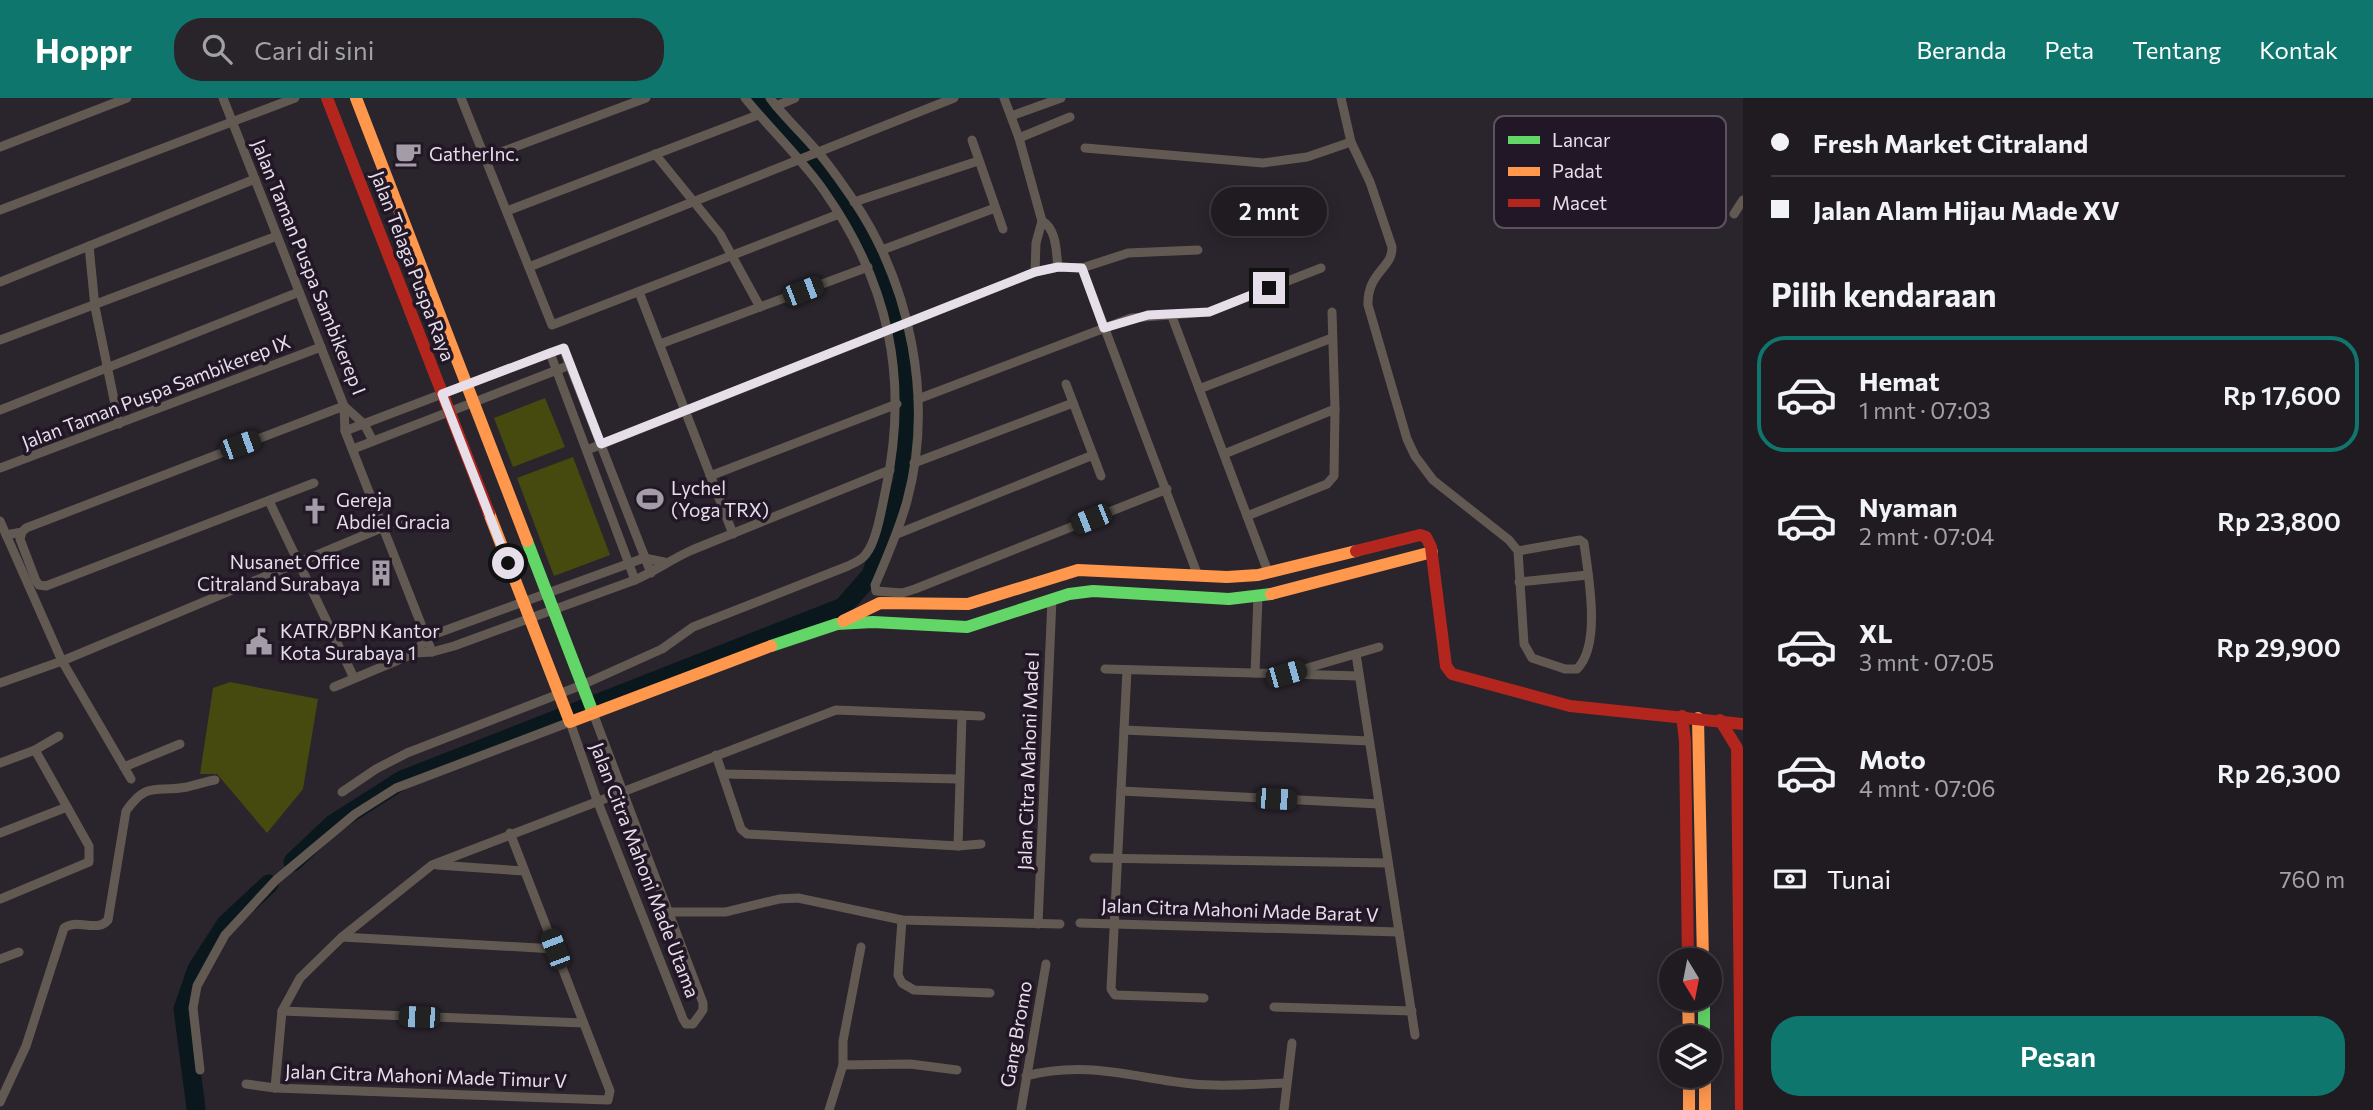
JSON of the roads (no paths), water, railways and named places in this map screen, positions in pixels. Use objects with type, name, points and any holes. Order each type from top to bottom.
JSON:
[{"type":"main road","name":"Jalan Telaga Puspa Raya","points":[[327,98],[569,719]]},
{"type":"main road","name":"Jalan Telaga Puspa Raya","points":[[356,98],[592,710]]},
{"type":"main road","points":[[569,719],[837,624],[872,605],[893,602],[968,604],[1065,573],[1092,568],[1227,577],[1268,572],[1413,535],[1426,537],[1432,552],[1446,666],[1452,674],[1570,706],[1720,719],[1742,724]]},
{"type":"main road","points":[[837,624],[873,622],[967,627],[1052,599],[1093,591],[1228,599],[1258,597],[1432,552]]},
{"type":"main road","points":[[872,605],[873,622]]},
{"type":"main road","points":[[1682,716],[1685,741],[1688,948]]},
{"type":"main road","points":[[1698,718],[1703,948]]},
{"type":"main road","points":[[1720,719],[1737,748],[1741,1110]]},
{"type":"main road","points":[[1689,1088],[1689,1110]]},
{"type":"main road","points":[[1705,1088],[1705,1110]]},
{"type":"street","points":[[0,147],[127,98]]},
{"type":"street","name":"Jalan Taman Puspa Sambikerep I","points":[[223,98],[344,406],[364,424],[373,441]]},
{"type":"street","points":[[0,210],[295,98]]},
{"type":"street","points":[[462,98],[552,325],[839,214]]},
{"type":"street","points":[[485,158],[646,98]]},
{"type":"street","points":[[342,792],[376,769],[407,754],[583,687],[662,649],[693,627],[848,566],[867,554],[880,513],[897,428],[889,331],[868,267],[839,214],[800,160],[745,98]]},
{"type":"street","points":[[795,98],[773,102],[854,202],[893,275],[918,399],[919,430],[914,463],[897,534],[875,587],[878,593],[915,590],[1167,489]]},
{"type":"street","points":[[529,267],[954,98]]},
{"type":"street","points":[[1004,98],[1019,138],[1042,221],[1035,243],[1035,272]]},
{"type":"street","points":[[1011,116],[1061,98]]},
{"type":"street","points":[[1341,98],[1352,142],[1370,181],[1392,247],[1391,256],[1369,286],[1368,305],[1406,439],[1433,480],[1518,551],[1527,651],[1532,658],[1573,670],[1582,664],[1592,632],[1588,575],[1582,540],[1518,551]]},
{"type":"street","points":[[507,211],[758,115]]},
{"type":"street","points":[[1019,138],[1070,117]]},
{"type":"street","points":[[972,140],[1003,229]]},
{"type":"street","points":[[1085,148],[1263,163],[1307,157],[1352,142]]},
{"type":"street","points":[[655,154],[696,202],[732,255],[760,307]]},
{"type":"street","points":[[854,202],[978,161]]},
{"type":"street","points":[[0,282],[255,179]]},
{"type":"street","points":[[1734,214],[1743,200]]},
{"type":"street","points":[[882,250],[995,208]]},
{"type":"street","points":[[1042,221],[1049,225],[1052,231],[1058,267]]},
{"type":"street","points":[[0,341],[277,236]]},
{"type":"street","points":[[89,246],[95,307],[119,424]]},
{"type":"street","points":[[587,450],[1035,272],[1058,267],[1082,268],[1128,253],[1198,250]]},
{"type":"street","points":[[660,345],[868,267]]},
{"type":"street","points":[[1082,268],[1198,576]]},
{"type":"street","points":[[918,399],[1131,318],[1209,312],[1321,268]]},
{"type":"street","points":[[0,410],[299,292]]},
{"type":"street","points":[[639,292],[733,534]]},
{"type":"street","points":[[1247,516],[1327,484],[1334,476],[1332,312]]},
{"type":"street","points":[[1171,314],[1268,572]]},
{"type":"street","points":[[1199,389],[1332,338]]},
{"type":"street","name":"Jalan Taman Puspa Sambikerep IX","points":[[2,468],[321,347]]},
{"type":"street","points":[[345,431],[564,348],[651,573]]},
{"type":"street","points":[[550,353],[635,580]]},
{"type":"street","points":[[353,449],[570,365]]},
{"type":"street","points":[[1066,384],[1101,476]]},
{"type":"street","points":[[914,463],[1073,403]]},
{"type":"street","points":[[710,476],[897,404]]},
{"type":"street","points":[[6,536],[344,406],[345,431],[432,652]]},
{"type":"street","points":[[1224,454],[1335,409]]},
{"type":"street","points":[[897,534],[1093,455]]},
{"type":"street","points":[[334,687],[415,653],[454,646],[635,580],[651,573],[664,562],[890,470]]},
{"type":"street","points":[[22,532],[20,539],[36,581],[46,586],[314,484]]},
{"type":"street","points":[[269,501],[354,678]]},
{"type":"street","points":[[0,683],[62,661],[403,519]]},
{"type":"street","points":[[0,521],[62,661],[131,779]]},
{"type":"street","points":[[415,653],[426,637],[547,592],[644,558],[664,562]]},
{"type":"street","points":[[1519,582],[1588,575]]},
{"type":"street","points":[[1255,673],[1258,597]]},
{"type":"street","name":"Jalan Citra Mahoni Made I","points":[[1038,924],[1052,599]]},
{"type":"street","points":[[447,629],[454,646]]},
{"type":"street","points":[[1286,674],[1379,647]]},
{"type":"street","points":[[1356,654],[1415,1035]]},
{"type":"street","points":[[1105,669],[1359,676]]},
{"type":"street","points":[[1127,670],[1111,989],[1115,995],[1204,998]]},
{"type":"street","name":"Jalan Citra Mahoni Made Utama","points":[[569,719],[597,800],[683,1019],[690,1025],[704,1007],[592,710]]},
{"type":"street","points":[[275,1088],[282,1011],[300,978],[342,937],[432,865],[836,710],[981,716]]},
{"type":"street","points":[[958,846],[962,715]]},
{"type":"street","points":[[200,1070],[192,1008],[197,986],[225,935],[275,880],[355,814],[396,788],[569,719]]},
{"type":"street","points":[[1124,730],[1369,741]]},
{"type":"street","points":[[0,764],[36,750],[59,736]]},
{"type":"street","points":[[124,768],[180,744]]},
{"type":"street","points":[[0,899],[89,862],[89,846],[36,750]]},
{"type":"street","points":[[716,755],[741,829],[747,834],[958,846],[981,844]]},
{"type":"street","points":[[724,774],[959,779]]},
{"type":"street","points":[[0,1102],[26,1046],[64,928],[69,924],[99,926],[108,920],[127,811],[136,797],[146,790],[187,787],[215,780]]},
{"type":"street","points":[[1121,791],[1379,804]]},
{"type":"street","points":[[0,833],[67,807]]},
{"type":"street","points":[[282,1011],[583,1023],[510,833]]},
{"type":"street","points":[[1094,858],[1388,863]]},
{"type":"street","points":[[432,865],[524,871]]},
{"type":"street","points":[[669,912],[725,912],[779,899],[798,898],[902,920],[1060,924]]},
{"type":"street","points":[[902,920],[898,975],[902,983],[914,990],[990,993]]},
{"type":"street","name":"Jalan Citra Mahoni Made Barat V","points":[[1080,923],[1399,932]]},
{"type":"street","points":[[342,937],[555,949]]},
{"type":"street","points":[[829,1110],[843,1065],[843,1041],[861,947]]},
{"type":"street","points":[[0,959],[19,952]]},
{"type":"street","name":"Gang Bromo","points":[[1021,1110],[1046,964]]},
{"type":"street","points":[[1274,1007],[1412,1011]]},
{"type":"street","name":"Jalan Citra Mahoni Made Timur V","points":[[246,1084],[275,1088],[605,1101],[610,1097],[610,1091],[583,1023]]},
{"type":"street","points":[[1284,1110],[1292,1043]]},
{"type":"street","points":[[843,1065],[910,1064],[957,1070]]},
{"type":"street","points":[[1026,1076],[1055,1068],[1113,1070],[1198,1085],[1286,1083]]},
{"type":"waterway","points":[[293,862],[333,824],[402,780],[843,607],[871,575],[903,480],[907,405],[894,319],[863,240],[850,218],[800,151],[755,98]]},
{"type":"waterway","points":[[196,1108],[183,1009],[197,969],[226,924],[269,884]]},
{"type":"place","name":"GatherInc.","points":[[408,154]]},
{"type":"place","name":"Lychel (Yoga TRX)","points":[[650,499]]},
{"type":"place","name":"Gereja Abdiel Gracia","points":[[315,511]]},
{"type":"place","name":"Nusanet Office Citraland Surabaya","points":[[381,573]]},
{"type":"place","name":"KATR/BPN Kantor Kota Surabaya 1","points":[[259,642]]}]
